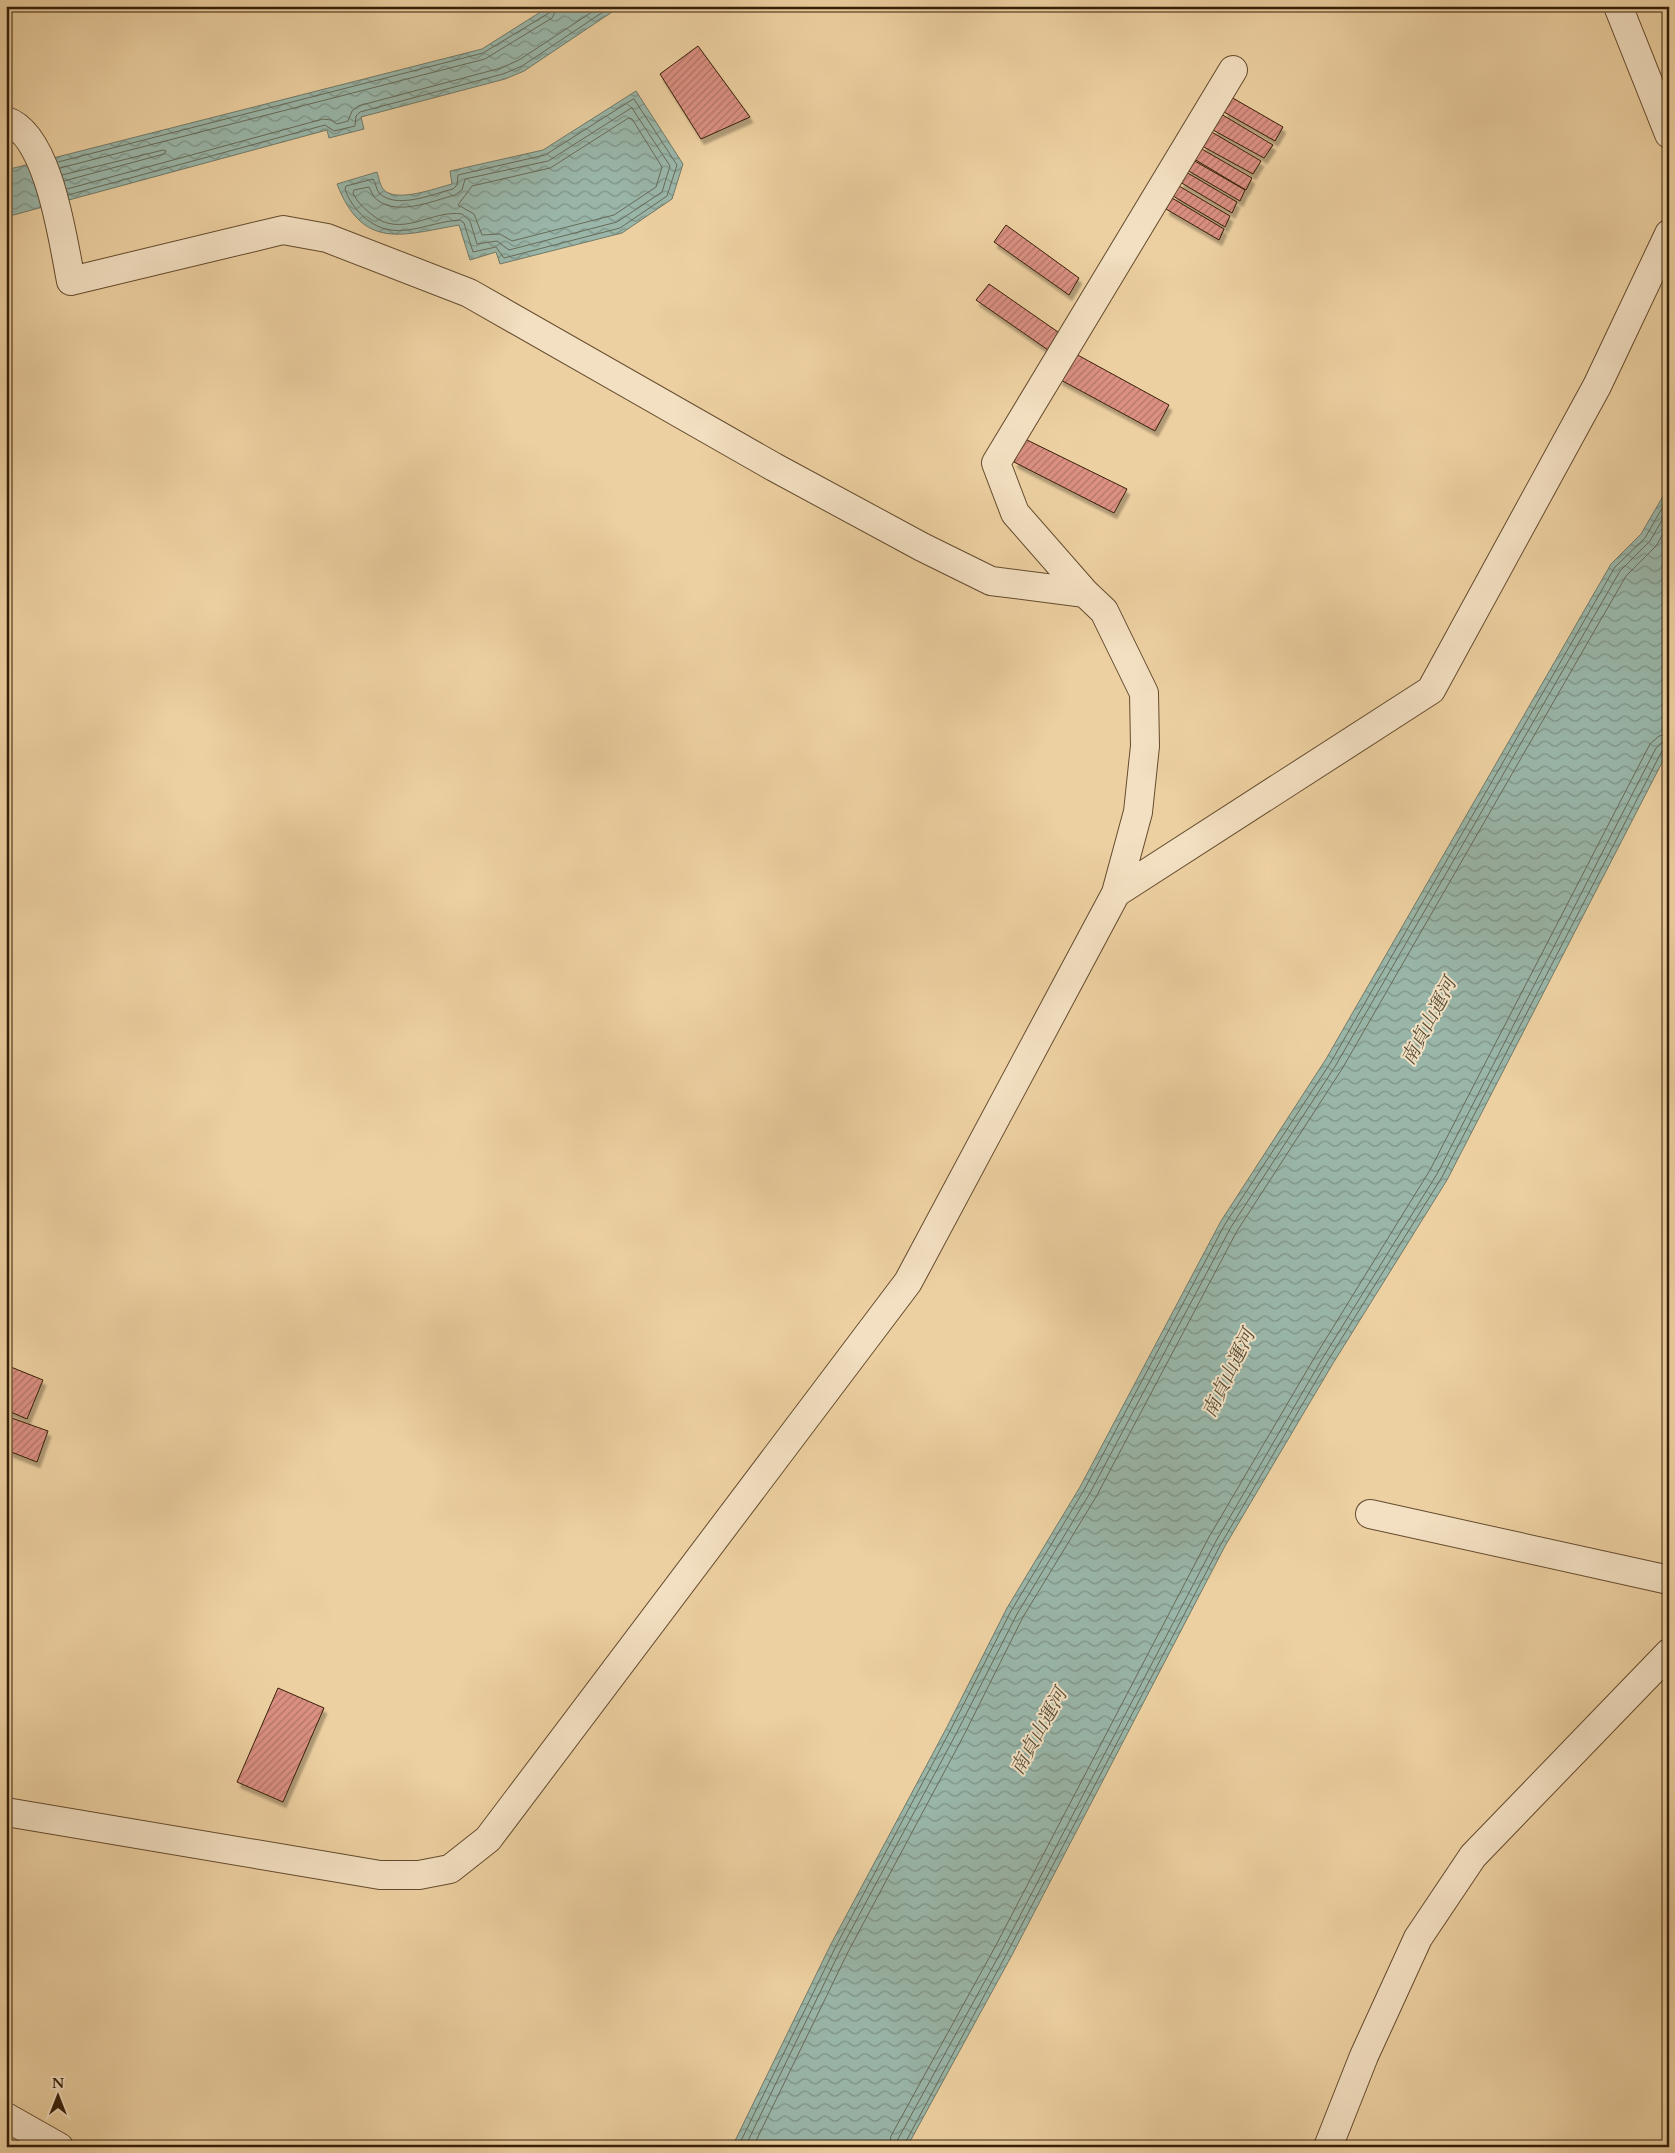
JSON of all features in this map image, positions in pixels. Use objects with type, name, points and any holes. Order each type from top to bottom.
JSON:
[{"type":"street","points":[[1618,6],[1669,134]]},
{"type":"street","points":[[8,1818],[380,1875],[419,1875],[450,1869],[488,1839],[908,1282],[1116,893],[1138,812],[1145,746],[1144,693],[1104,611],[1085,593],[1015,513],[996,463],[1232,70]]},
{"type":"street","points":[[6,121],[24,131],[37,148],[58,212],[72,281],[283,230],[327,238],[469,293],[774,467],[922,548],[991,581],[1085,593]]},
{"type":"street","points":[[1116,893],[1431,690],[1596,386],[1669,234]]},
{"type":"street","points":[[1370,1514],[1669,1580]]},
{"type":"street","points":[[1328,2147],[1364,2056],[1418,1938],[1473,1856],[1669,1653]]},
{"type":"street","points":[[6,2117],[59,2147]]},
{"type":"water","points":[[550,6],[621,6],[524,71],[505,79],[361,117],[364,129],[329,138],[327,130],[6,217],[6,170],[482,49]]},
{"type":"water","points":[[636,91],[683,164],[672,199],[622,233],[500,264],[496,252],[470,260],[459,225],[402,234],[386,233],[372,229],[359,220],[347,205],[337,184],[377,172],[384,190],[390,194],[407,195],[452,184],[450,171],[543,150]]},
{"type":"water","name":"南貞山運河","points":[[1669,486],[1669,749],[1447,1180],[1332,1365],[1225,1546],[1012,1955],[907,2147],[732,2147],[831,1944],[947,1727],[1007,1608],[1080,1487],[1221,1221],[1326,1059],[1611,564],[1641,534]]},
{"type":"building","points":[[698,46],[750,117],[701,139],[660,74]]},
{"type":"building","points":[[1231,97],[1283,127],[1275,141],[1224,112]]},
{"type":"building","points":[[1221,114],[1273,145],[1264,158],[1213,130]]},
{"type":"building","points":[[1210,131],[1261,161],[1253,174],[1202,146]]},
{"type":"building","points":[[1200,148],[1252,178],[1246,190],[1194,159]]},
{"type":"building","points":[[1193,160],[1245,190],[1240,201],[1187,170]]},
{"type":"building","points":[[1186,172],[1237,202],[1232,213],[1180,182]]},
{"type":"building","points":[[1179,186],[1230,216],[1225,227],[1173,196]]},
{"type":"building","points":[[1172,198],[1224,229],[1219,240],[1166,209]]},
{"type":"building","points":[[1006,225],[1079,278],[1069,295],[994,242]]},
{"type":"building","points":[[989,284],[1058,332],[1048,350],[976,300]]},
{"type":"building","points":[[1074,353],[1169,405],[1155,431],[1059,379]]},
{"type":"building","points":[[1025,439],[1127,489],[1114,513],[1014,462]]},
{"type":"building","points":[[6,1365],[43,1380],[27,1419],[6,1410]]},
{"type":"building","points":[[6,1416],[48,1431],[37,1462],[6,1450]]},
{"type":"building","points":[[278,1688],[324,1708],[283,1802],[237,1782]]}]
